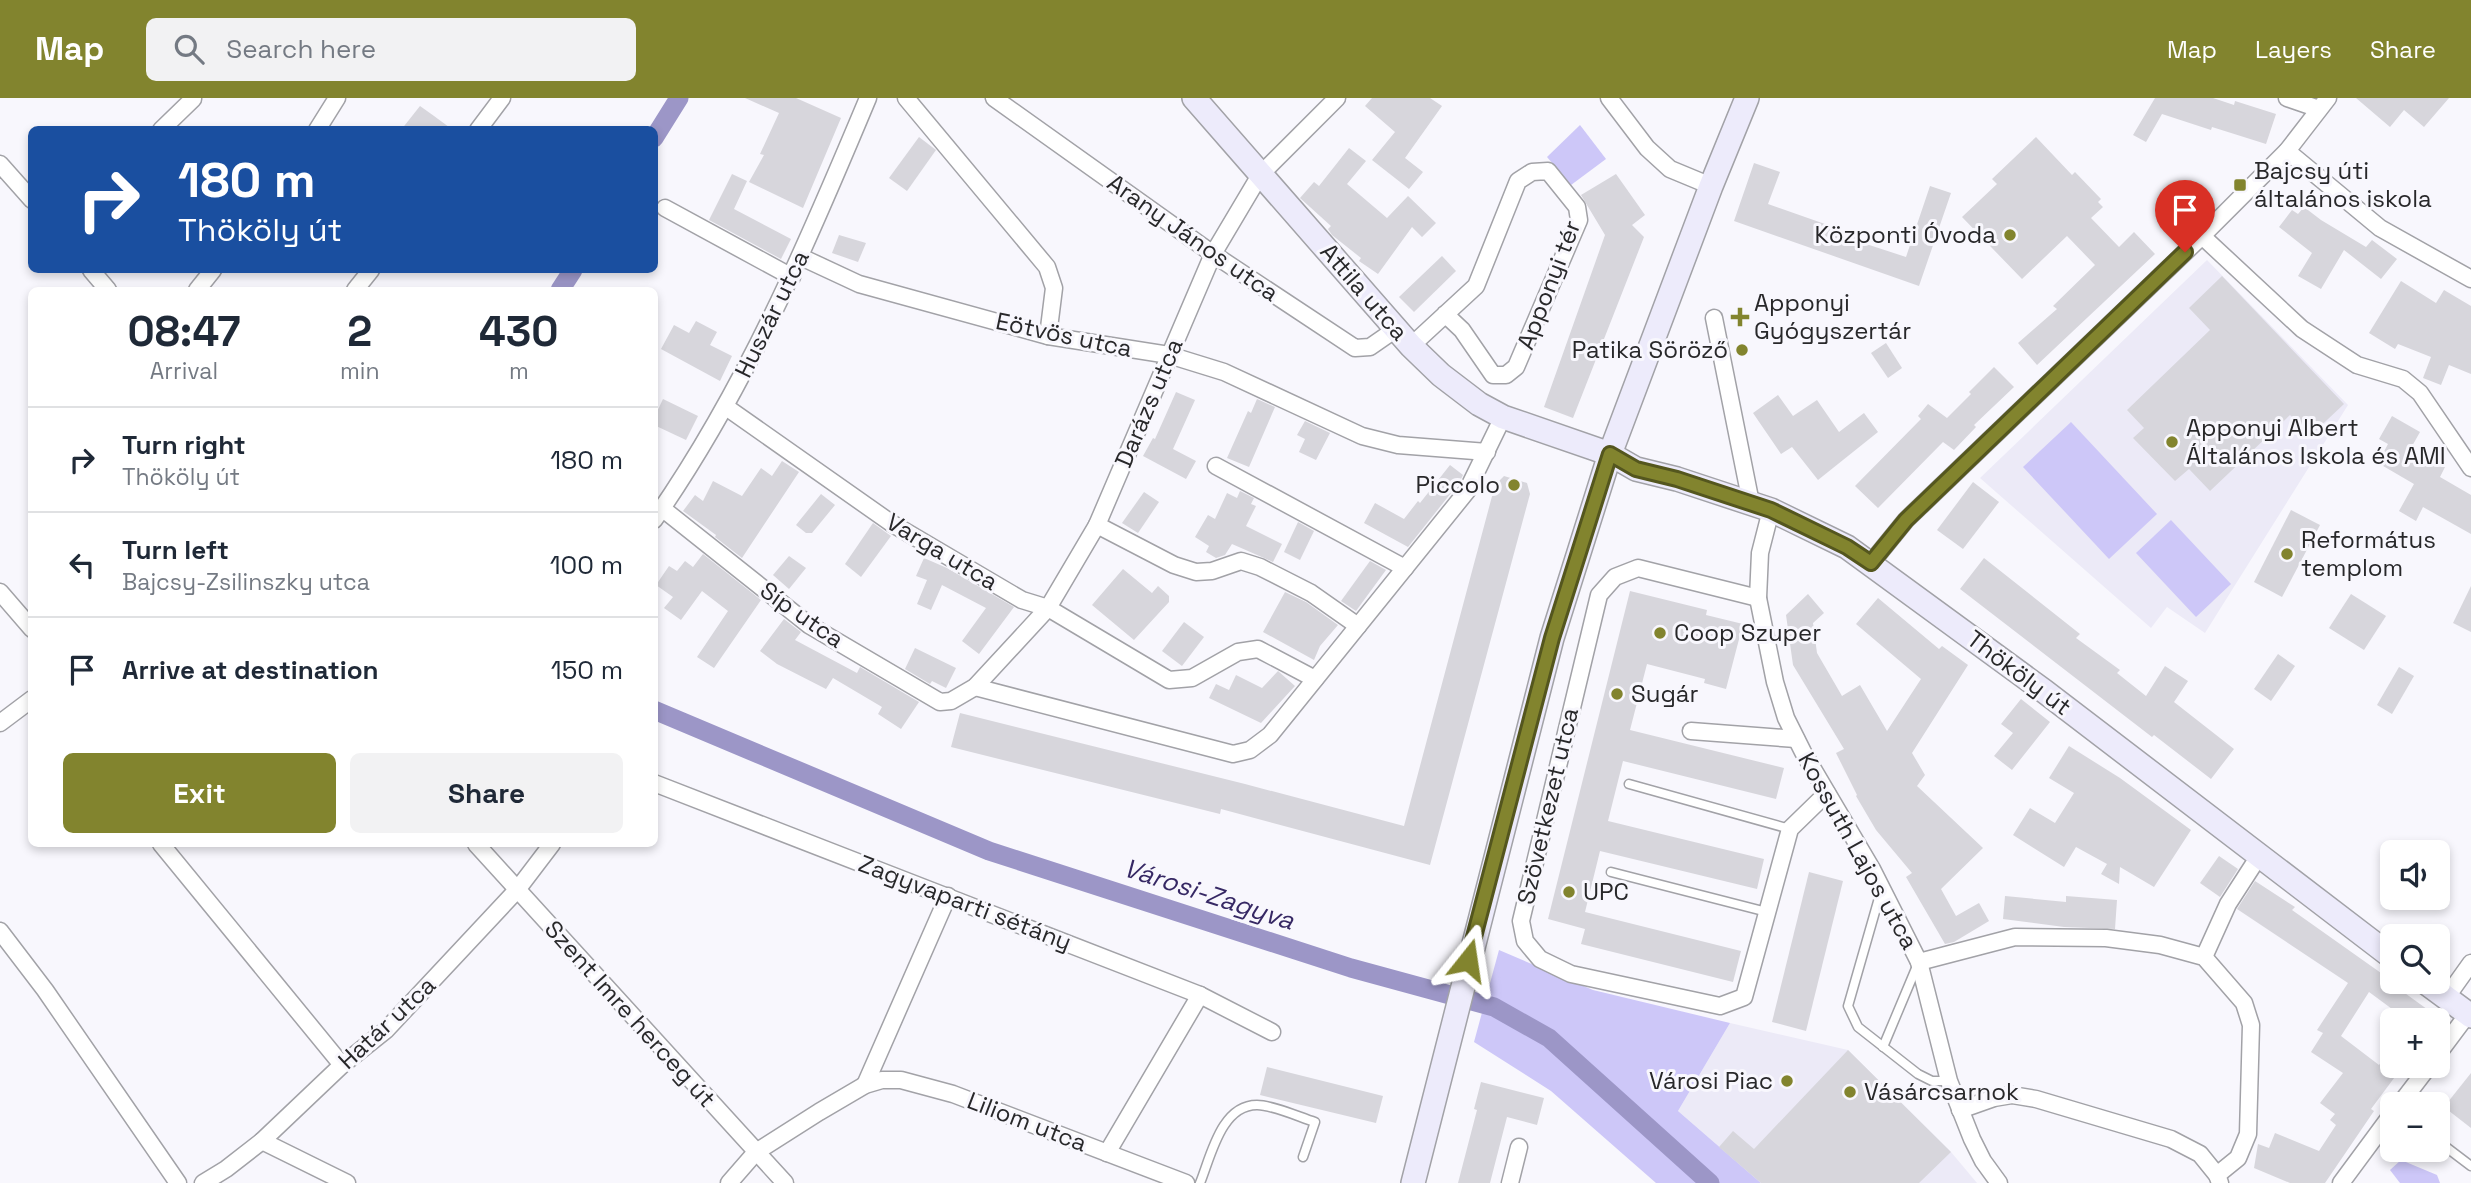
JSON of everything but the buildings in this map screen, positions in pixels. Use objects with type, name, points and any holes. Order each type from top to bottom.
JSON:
[{"type":"street","points":[[320,126],[337,98]]},
{"type":"street","points":[[481,126],[502,98]]},
{"type":"street","name":"Huszár utca","points":[[659,515],[726,407],[792,276],[868,98]]},
{"type":"street","points":[[906,98],[1047,267],[1054,288],[1048,336]]},
{"type":"street","name":"Arany János utca","points":[[994,98],[1213,254],[1355,348],[1370,347],[1403,337]]},
{"type":"street","name":"Attila utca","points":[[1194,98],[1403,337],[1441,376],[1479,404],[1503,417],[1610,454]]},
{"type":"street","name":"Darázs utca","points":[[951,701],[975,687],[1048,608],[1097,525],[1213,254],[1260,175],[1337,98]]},
{"type":"street","points":[[1609,98],[1647,148],[1670,169],[1711,186]]},
{"type":"street","points":[[1610,454],[1747,98]]},
{"type":"street","points":[[1871,563],[1906,520],[2287,151],[2324,104],[2287,98]]},
{"type":"street","points":[[165,126],[193,99]]},
{"type":"street","points":[[2287,151],[2380,228],[2471,279]]},
{"type":"street","points":[[0,164],[28,196]]},
{"type":"street","name":"Apponyi tér","points":[[1403,337],[1445,314],[1476,286],[1518,181],[1532,172],[1548,171],[1577,206],[1579,220],[1516,367],[1506,374],[1493,375],[1462,330],[1445,314]]},
{"type":"street","points":[[665,208],[792,276]]},
{"type":"street","points":[[2202,236],[2302,329],[2357,365],[2403,379],[2420,393],[2471,468]]},
{"type":"street","name":"Eötvös utca","points":[[801,257],[859,284],[1048,336],[1169,355],[1224,372],[1362,436],[1398,445],[1487,452]]},
{"type":"street","points":[[94,273],[105,287]]},
{"type":"street","points":[[199,287],[211,273]]},
{"type":"street","points":[[357,287],[369,273]]},
{"type":"street","points":[[1714,317],[1761,507]]},
{"type":"street","name":"Varga utca","points":[[726,407],[891,523],[1021,600],[1048,608],[1169,680],[1192,678],[1238,652],[1258,649],[1315,679]]},
{"type":"street","points":[[975,687],[1233,754],[1250,750],[1270,735],[1467,491],[1503,417]]},
{"type":"street","name":"Thököly út","points":[[1610,454],[1636,469],[1677,479],[1761,507],[1847,547],[2380,948]]},
{"type":"street","name":"Szövetkezet utca","points":[[1413,1183],[1552,638],[1610,454]]},
{"type":"street","points":[[1216,466],[1405,568]]},
{"type":"street","name":"Kossuth Lajos utca","points":[[1761,507],[1758,598],[1774,682],[1786,718],[1882,888],[1919,962],[1950,1082],[1960,1110],[1983,1161],[1999,1183]]},
{"type":"street","name":"Síp utca","points":[[659,515],[809,625],[940,702],[951,701]]},
{"type":"street","points":[[1097,525],[1174,565],[1196,572],[1212,571],[1241,561],[1260,567],[1311,593],[1358,626]]},
{"type":"street","name":"Szövetkezet utca","points":[[1758,598],[1638,568],[1615,577],[1599,595],[1521,921],[1525,941],[1540,959],[1571,974],[1720,1006],[1744,996],[1790,829]]},
{"type":"street","points":[[0,592],[28,624]]},
{"type":"street","points":[[0,723],[28,702]]},
{"type":"street","points":[[1691,731],[1796,739]]},
{"type":"street","name":"Zagyvaparti sétány","points":[[658,785],[1199,995],[1272,1032]]},
{"type":"street","points":[[1790,829],[1827,793]]},
{"type":"street","points":[[164,847],[342,1065]]},
{"type":"street","name":"Szent Imre herceg út","points":[[479,847],[785,1183]]},
{"type":"street","name":"Határ utca","points":[[203,1183],[262,1141],[342,1065],[386,1030],[517,890],[550,847]]},
{"type":"street","points":[[2204,957],[2228,904],[2259,856]]},
{"type":"street","points":[[729,1183],[756,1152],[865,1086],[948,896]]},
{"type":"street","points":[[0,931],[45,990],[178,1183]]},
{"type":"street","points":[[1919,962],[2015,937],[2106,937],[2160,945],[2204,957],[2244,1003],[2251,1025],[2248,1134],[2238,1158],[2218,1179],[2200,1154],[2171,1139],[2036,1099],[2012,1095],[1994,1098],[1960,1110]]},
{"type":"street","points":[[2446,998],[2471,963]]},
{"type":"street","points":[[2441,994],[2469,1015],[2450,1039]]},
{"type":"street","points":[[1107,1153],[1199,995]]},
{"type":"street","points":[[2409,1092],[2420,1078]]},
{"type":"street","name":"Liliom utca","points":[[865,1086],[882,1080],[901,1080],[953,1094],[1186,1183]]},
{"type":"street","points":[[2341,1183],[2380,1130]]},
{"type":"street","points":[[262,1141],[346,1183]]},
{"type":"street","points":[[1510,1183],[1519,1147]]},
{"type":"lane","points":[[1629,785],[1790,829]]},
{"type":"lane","points":[[1611,872],[1767,912]]},
{"type":"lane","points":[[1882,888],[1849,1006],[1858,1027],[1917,1074],[1933,1081],[1950,1082]]},
{"type":"lane","points":[[1883,1047],[1919,962]]},
{"type":"lane","points":[[1200,1183],[1226,1120],[1243,1107],[1258,1105],[1314,1122],[1303,1157]]},
{"type":"lane","points":[[2450,1150],[2471,1166]]},
{"type":"shaded area","points":[[1580,125],[1606,159],[1571,185],[1547,157]]},
{"type":"shaded area","name":"Apponyi Albert Általános Iskola és AMI","points":[[2207,260],[2348,405],[2205,633],[2167,607],[2151,628],[1980,478]]},
{"type":"shaded area","points":[[2071,422],[2157,514],[2109,559],[2023,467]]},
{"type":"shaded area","points":[[2171,520],[2231,584],[2196,617],[2136,553]]},
{"type":"shaded area","points":[[1499,950],[1593,990],[1730,1023],[1678,1111],[1761,1183],[1656,1183],[1551,1091],[1474,1042]]},
{"type":"shaded area","name":"Városi Piac","points":[[1730,1023],[1848,1050],[1951,1152],[1977,1183],[1761,1183],[1678,1111]]},
{"type":"shaded area","points":[[2399,1162],[2406,1162],[2437,1175],[2440,1183],[2400,1183],[2390,1170]]},
{"type":"waterway","name":"Városi-Zagyva","points":[[658,132],[679,98]]},
{"type":"waterway","name":"Városi-Zagyva","points":[[562,287],[571,273]]},
{"type":"waterway","name":"Városi-Zagyva","points":[[658,712],[989,851],[1351,968],[1494,1007],[1549,1038],[1710,1183]]},
{"type":"place","name":"Bajcsy úti általános iskola","points":[[2240,185]]},
{"type":"place","name":"Központi Óvoda","points":[[2010,235]]},
{"type":"place","name":"Apponyi Gyógyszertár","points":[[1740,317]]},
{"type":"place","name":"Patika Söröző","points":[[1742,350]]},
{"type":"place","name":"Apponyi Albert Általános Iskola és AMI","points":[[2172,442]]},
{"type":"place","name":"Piccolo","points":[[1514,485]]},
{"type":"place","name":"Református templom","points":[[2287,554]]},
{"type":"place","name":"Coop Szuper","points":[[1660,633]]},
{"type":"place","name":"Sugár","points":[[1617,694]]},
{"type":"place","name":"UPC","points":[[1569,892]]},
{"type":"place","name":"Városi Piac","points":[[1787,1081]]},
{"type":"place","name":"Vásárcsarnok","points":[[1850,1092]]},
{"type":"route","points":[[1468,960],[1552,638],[1610,454],[1636,469],[1677,479],[1771,510],[1847,547],[1871,563],[1906,520],[2185,252]]}]
